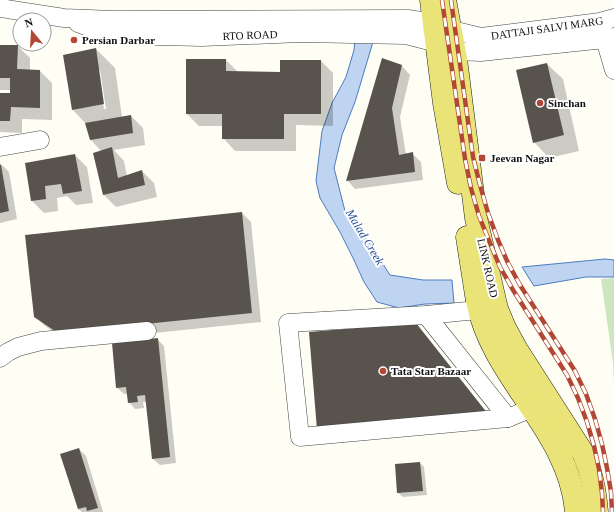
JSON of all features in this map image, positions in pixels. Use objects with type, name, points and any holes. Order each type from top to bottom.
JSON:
[{"type":"main road","name":"LINK ROAD","points":[[431,0],[444,37],[476,218],[497,309],[517,350],[583,452],[590,470],[595,491],[597,512]]},
{"type":"main road","name":"LINK ROAD","points":[[445,0],[444,103],[466,228],[478,310],[492,345],[555,445],[568,473],[576,502],[576,512]]},
{"type":"street","name":"RTO ROAD","points":[[0,8],[64,18],[110,35],[202,37],[300,33],[444,37]]},
{"type":"street","name":"DATTAJI SALVI MARG","points":[[444,37],[481,37],[607,20]]},
{"type":"street","points":[[607,20],[614,70]]},
{"type":"street","name":"DATTAJI SALVI MARG","points":[[444,37],[481,52],[610,44]]},
{"type":"street","points":[[0,147],[40,140]]},
{"type":"street","points":[[478,310],[426,315],[288,323],[300,436],[508,418],[532,408]]},
{"type":"street","points":[[426,315],[508,418]]},
{"type":"street","points":[[0,358],[18,347],[41,341],[147,331]]},
{"type":"green space","points":[[614,278],[614,384],[613,363],[601,279]]},
{"type":"water","name":"Malad Creek","points":[[356,31],[376,32],[355,102],[342,135],[334,168],[345,211],[369,242],[390,275],[423,280],[452,280],[454,303],[425,304],[399,308],[377,302],[364,282],[340,232],[320,198],[316,181],[322,131],[332,103],[346,77],[354,50]]},
{"type":"water","points":[[605,259],[614,260],[614,277],[586,277],[534,286],[522,267]]},
{"type":"building","points":[[0,45],[12,45],[12,52],[18,52],[17,69],[40,70],[40,108],[11,107],[10,121],[0,121],[0,93],[10,93],[10,78],[0,78]]},
{"type":"building","points":[[96,48],[104,104],[72,110],[63,55]]},
{"type":"building","points":[[382,58],[402,65],[392,108],[399,155],[413,152],[415,172],[346,181]]},
{"type":"building","points":[[186,59],[226,59],[226,71],[280,72],[280,60],[321,60],[321,114],[284,114],[284,139],[222,139],[222,114],[186,114]]},
{"type":"building","name":"Sinchan","points":[[547,63],[564,135],[533,143],[516,70]]},
{"type":"building","points":[[131,115],[133,133],[90,140],[85,123]]},
{"type":"building","points":[[112,147],[118,178],[142,170],[145,185],[103,195],[93,153]]},
{"type":"building","points":[[75,154],[82,191],[63,194],[61,184],[45,186],[46,199],[31,201],[25,163]]},
{"type":"building","points":[[0,165],[9,211],[0,213]]},
{"type":"building","points":[[242,212],[252,313],[58,333],[34,317],[25,235]]},
{"type":"building","name":"Tata Star Bazaar","points":[[416,323],[488,414],[317,430],[309,332]]},
{"type":"building","points":[[158,338],[170,457],[152,459],[145,395],[137,396],[138,402],[128,403],[126,387],[116,388],[112,343]]},
{"type":"building","points":[[79,448],[98,508],[87,511],[86,507],[78,509],[60,454]]},
{"type":"building","points":[[420,462],[423,491],[397,493],[395,464]]},
{"type":"railway","points":[[442,0],[465,159],[479,216],[500,267],[567,375],[578,398],[594,446],[599,469],[603,512]]},
{"type":"railway","points":[[451,0],[473,157],[488,213],[508,263],[520,285],[575,371],[586,394],[602,444],[611,492],[612,512]]},
{"type":"place","name":"Persian Darbar","points":[[74,40]]},
{"type":"place","name":"Sinchan","points":[[540,103]]},
{"type":"place","name":"Jeevan Nagar","points":[[482,158]]},
{"type":"place","name":"Tata Star Bazaar","points":[[383,371]]}]
